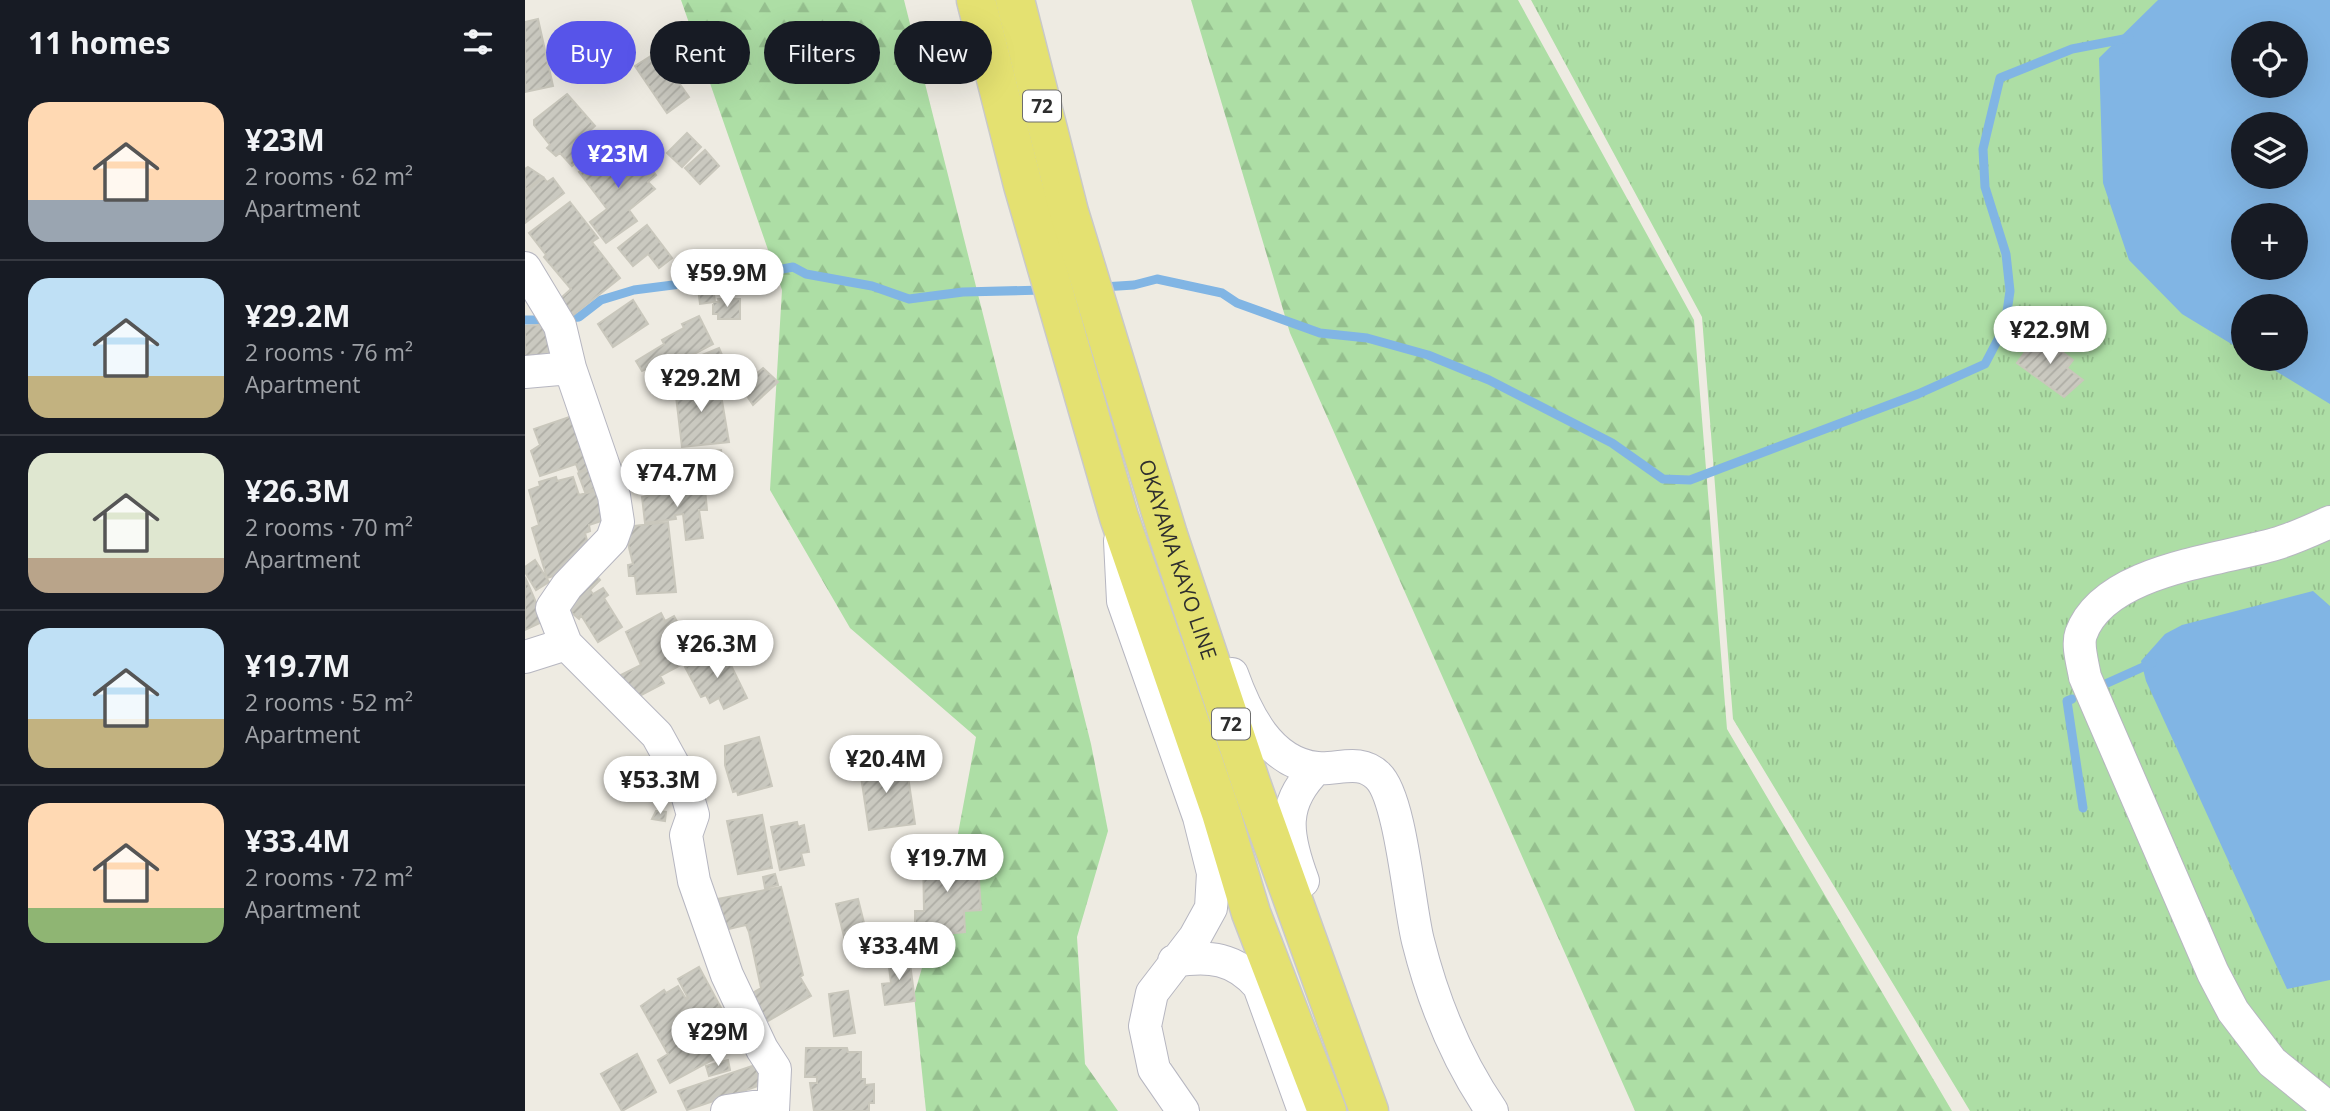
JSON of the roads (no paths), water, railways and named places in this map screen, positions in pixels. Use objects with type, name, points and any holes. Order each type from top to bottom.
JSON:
[{"type":"main road","name":"OKAYAMA KAYO LINE","points":[[976,0],[1023,185],[1119,517],[1221,813],[1251,912],[1327,1111]]},
{"type":"main road","name":"OKAYAMA KAYO LINE","points":[[1015,0],[1069,212],[1168,535],[1252,786],[1369,1111]]},
{"type":"street","points":[[525,268],[555,319],[614,496],[618,522],[612,539],[567,586],[552,608],[566,644],[657,735],[684,784],[693,815],[686,835],[694,881],[727,975],[761,1049],[775,1069],[773,1108],[727,1111]]},
{"type":"street","points":[[525,372],[570,368]]},
{"type":"street","points":[[1119,517],[1123,601],[1199,817],[1213,873],[1211,908],[1195,937],[1152,993],[1145,1026],[1154,1069],[1182,1111]]},
{"type":"street","points":[[2330,522],[2277,544],[2159,573],[2115,593],[2094,611],[2080,637],[2085,677],[2223,992],[2272,1062],[2330,1108]]},
{"type":"street","points":[[1168,535],[1211,618],[1244,709],[1264,738],[1281,753],[1317,768],[1352,764],[1378,776],[1391,801],[1417,940],[1437,1008],[1492,1111]]},
{"type":"street","points":[[525,657],[566,644]]},
{"type":"street","points":[[1317,768],[1296,791],[1290,806],[1289,826],[1299,869],[1360,1038],[1376,1097],[1376,1111]]},
{"type":"street","points":[[1174,961],[1203,956],[1222,960],[1245,971],[1259,986],[1304,1111]]},
{"type":"water","points":[[2158,0],[2330,0],[2330,404],[2276,371],[2308,371],[2308,294],[2231,294],[2231,344],[2182,314],[2129,260],[2103,183],[2099,58]]},
{"type":"water","points":[[2313,591],[2330,606],[2330,980],[2287,989],[2146,681],[2141,661],[2165,634],[2182,625]]},
{"type":"waterway","points":[[1103,287],[1134,285],[1157,279],[1222,293],[1237,303],[1320,333],[1367,338],[1428,355],[1489,380],[1612,443],[1663,479],[1690,480],[1918,394],[1985,364],[2005,326],[2010,291],[2006,254],[1985,187],[1983,149],[2000,78],[2072,49],[2129,38]]},
{"type":"waterway","points":[[561,319],[579,317],[601,300],[634,290],[793,267],[806,274],[872,286],[909,299],[963,292],[1043,290]]},
{"type":"waterway","points":[[525,320],[547,320]]},
{"type":"waterway","points":[[2103,685],[2152,663]]},
{"type":"waterway","points":[[2072,699],[2067,701],[2083,808]]}]
